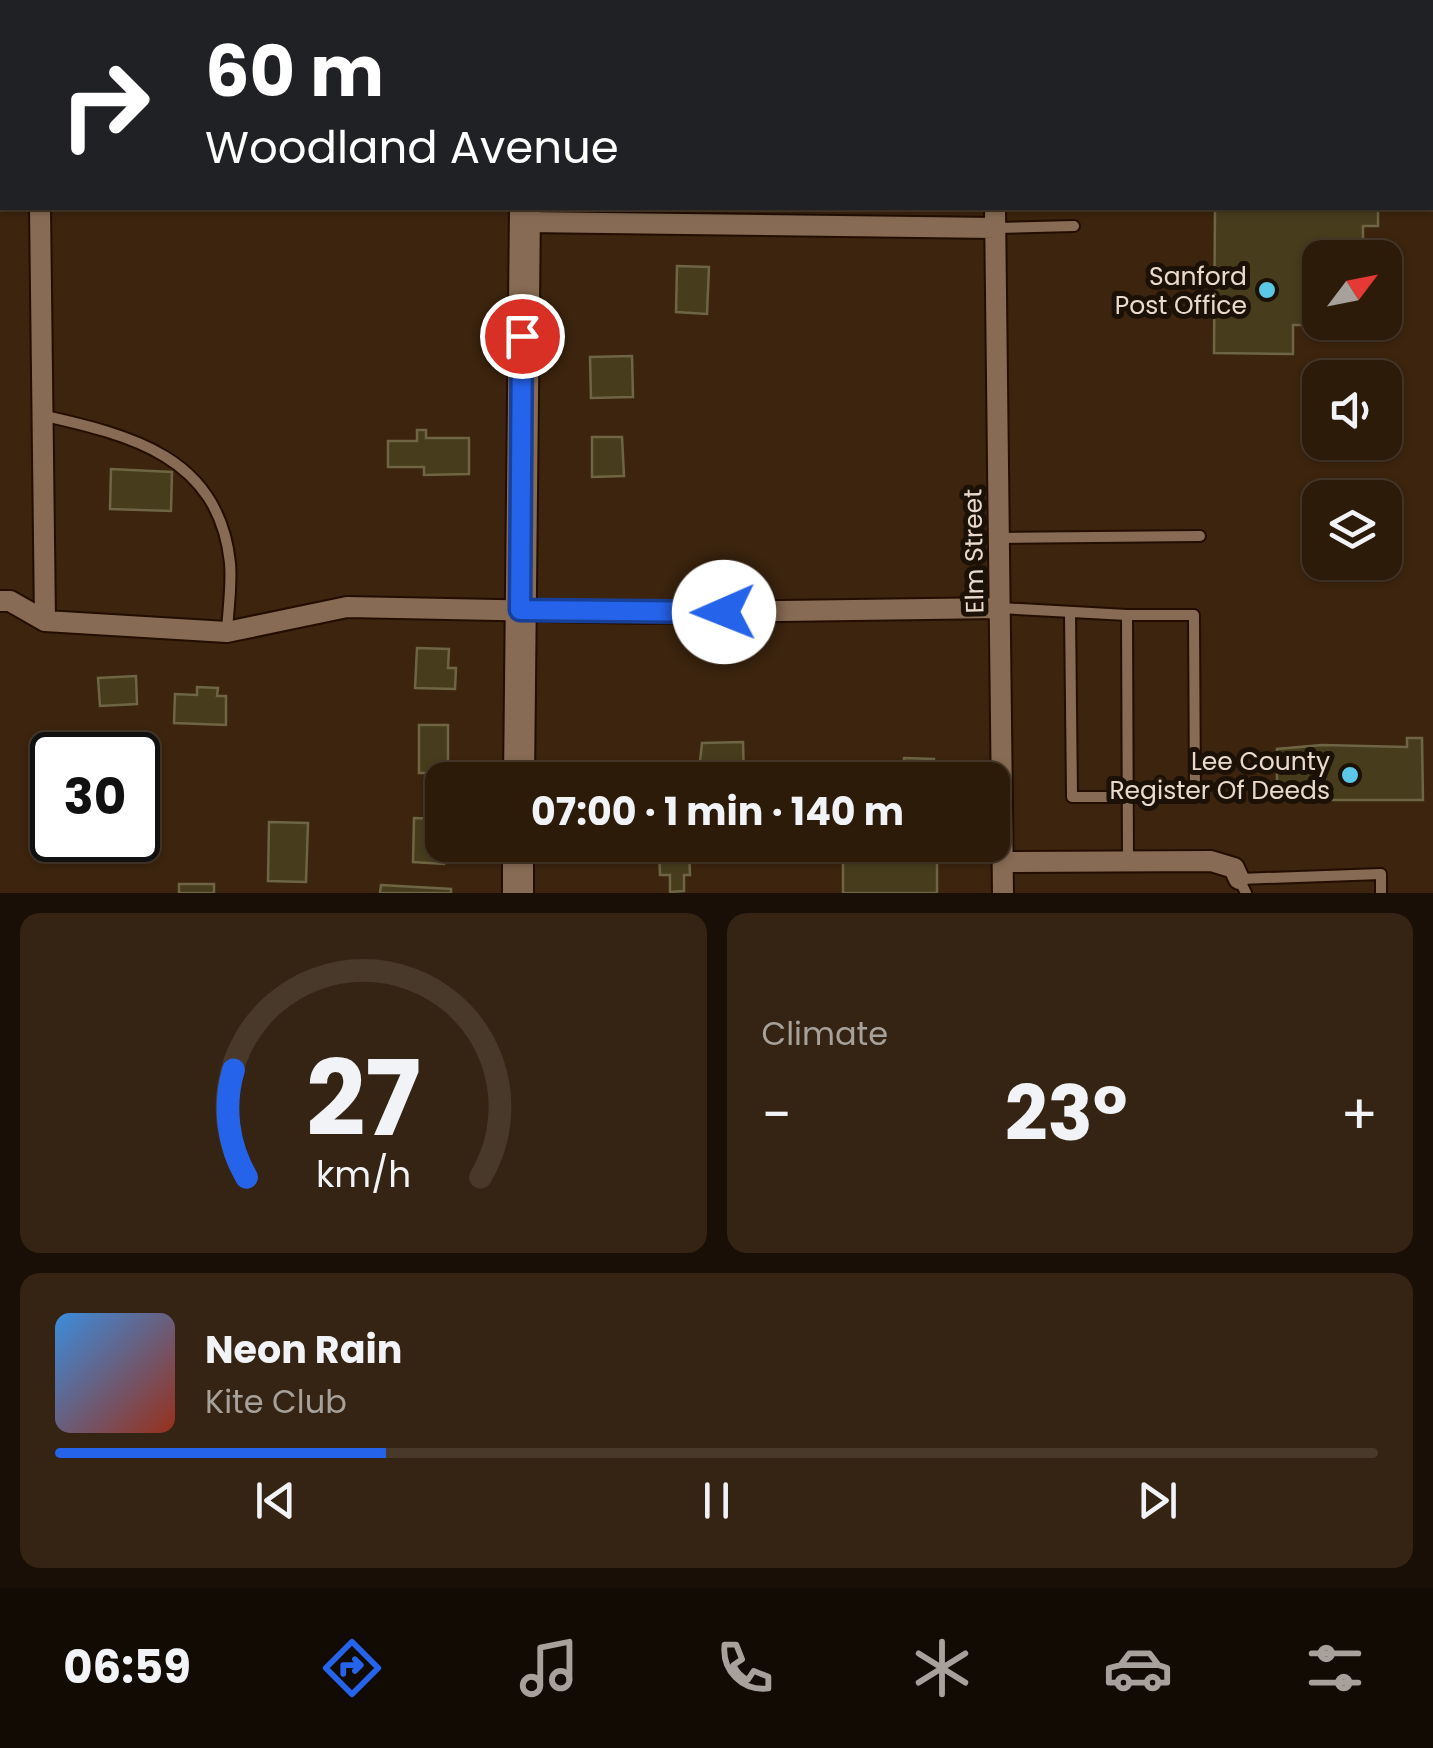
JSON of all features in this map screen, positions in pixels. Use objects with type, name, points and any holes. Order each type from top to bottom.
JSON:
[{"type":"street","points":[[40,210],[45,621]]},
{"type":"street","points":[[519,762],[525,215],[995,218]]},
{"type":"street","name":"Elm Street","points":[[995,218],[1002,762]]},
{"type":"street","points":[[0,602],[10,602],[45,621],[227,632],[346,607],[1000,608]]},
{"type":"street","points":[[1010,862],[1212,860],[1234,868],[1242,886]]},
{"type":"street","points":[[518,862],[518,893]]},
{"type":"street","name":"Elm Street","points":[[1003,862],[1004,893]]},
{"type":"lane","points":[[995,218],[1074,226]]},
{"type":"lane","points":[[40,415],[111,430],[176,462],[209,495],[230,564],[227,632]]},
{"type":"lane","points":[[999,538],[1200,536]]},
{"type":"lane","points":[[1000,608],[1194,615],[1195,797],[1072,797],[1070,612]]},
{"type":"lane","points":[[1127,615],[1128,861]]},
{"type":"lane","points":[[1242,886],[1381,874],[1381,893]]},
{"type":"building","name":"Sanford Post Office","points":[[1215,210],[1378,210],[1378,226],[1363,226],[1363,240],[1302,240],[1302,325],[1293,325],[1293,354],[1214,353]]},
{"type":"building","points":[[677,266],[709,267],[707,314],[676,312]]},
{"type":"building","points":[[632,356],[633,397],[591,398],[590,357]]},
{"type":"building","points":[[417,430],[426,430],[426,438],[469,438],[469,474],[424,475],[424,467],[388,467],[388,441],[417,441]]},
{"type":"building","points":[[592,437],[622,437],[624,476],[592,477]]},
{"type":"building","points":[[111,469],[172,472],[171,511],[110,509]]},
{"type":"building","points":[[417,648],[449,649],[448,668],[456,668],[455,689],[415,688]]},
{"type":"building","points":[[136,676],[137,704],[100,706],[98,678]]},
{"type":"building","points":[[197,687],[218,688],[217,696],[226,696],[226,725],[174,723],[175,694],[197,695]]},
{"type":"building","points":[[419,725],[448,725],[448,762],[425,762],[425,773],[419,773]]},
{"type":"building","name":"Lee County Register Of Deeds","points":[[1407,738],[1422,738],[1423,800],[1277,800],[1277,749],[1322,745],[1407,747]]},
{"type":"building","points":[[743,742],[744,762],[700,762],[702,743]]},
{"type":"building","points":[[904,758],[934,759],[934,762],[904,762]]},
{"type":"building","points":[[414,818],[425,818],[425,862],[444,864],[413,862]]},
{"type":"building","points":[[269,822],[308,823],[306,882],[268,881]]},
{"type":"building","points":[[660,862],[690,862],[690,875],[684,875],[684,891],[670,892],[670,875],[660,875]]},
{"type":"building","points":[[843,862],[937,862],[937,893],[843,893]]},
{"type":"building","points":[[179,884],[214,884],[214,893],[179,893]]},
{"type":"building","points":[[381,885],[451,889],[451,893],[380,893]]},
{"type":"place","name":"Sanford Post Office","points":[[1267,290]]},
{"type":"place","name":"Lee County Register Of Deeds","points":[[1350,775]]},
{"type":"route","points":[[522,336],[520,610],[724,612]]}]
